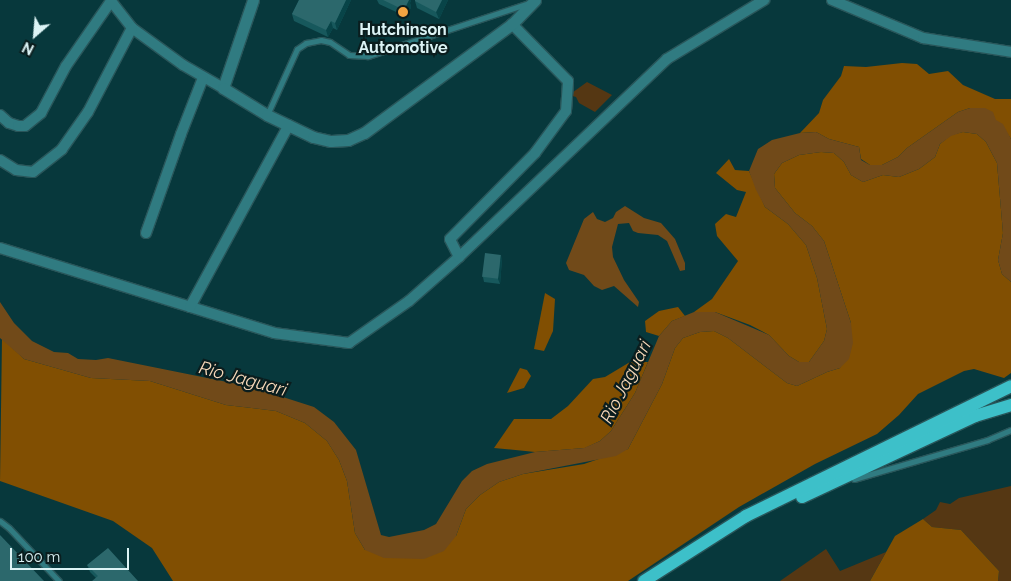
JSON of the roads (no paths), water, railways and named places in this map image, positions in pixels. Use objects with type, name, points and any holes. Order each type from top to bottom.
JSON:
[{"type":"main road","points":[[644,581],[746,516],[1011,386]]},
{"type":"main road","points":[[658,581],[731,532],[976,416],[1011,405]]},
{"type":"street","points":[[223,88],[253,0]]},
{"type":"street","points":[[0,248],[274,333],[350,344],[410,301],[459,257],[667,59],[764,0]]},
{"type":"street","points":[[832,0],[923,38],[1011,52]]},
{"type":"street","points":[[0,115],[9,123],[25,126],[41,113],[66,66],[111,1],[132,28],[203,78],[313,137],[331,141],[348,140],[364,133],[512,24],[534,1]]},
{"type":"street","points":[[459,257],[450,239],[535,153],[566,111],[568,81],[512,24]]},
{"type":"street","points":[[0,160],[16,170],[33,172],[62,149],[88,112],[132,28]]},
{"type":"street","points":[[146,233],[203,78]]},
{"type":"street","points":[[190,307],[289,125]]},
{"type":"lane","points":[[267,114],[297,49],[306,43],[321,40],[330,42],[349,55],[368,56],[534,1]]},
{"type":"lane","points":[[834,483],[878,473],[987,440],[1011,430]]},
{"type":"lane","points":[[0,521],[59,581]]},
{"type":"place","name":"Hutchinson Automotive","points":[[403,12]]},
{"type":"water label","name":"Rio Jaguari","points":[[243,379]]},
{"type":"water label","name":"Rio Jaguari","points":[[626,382]]}]
